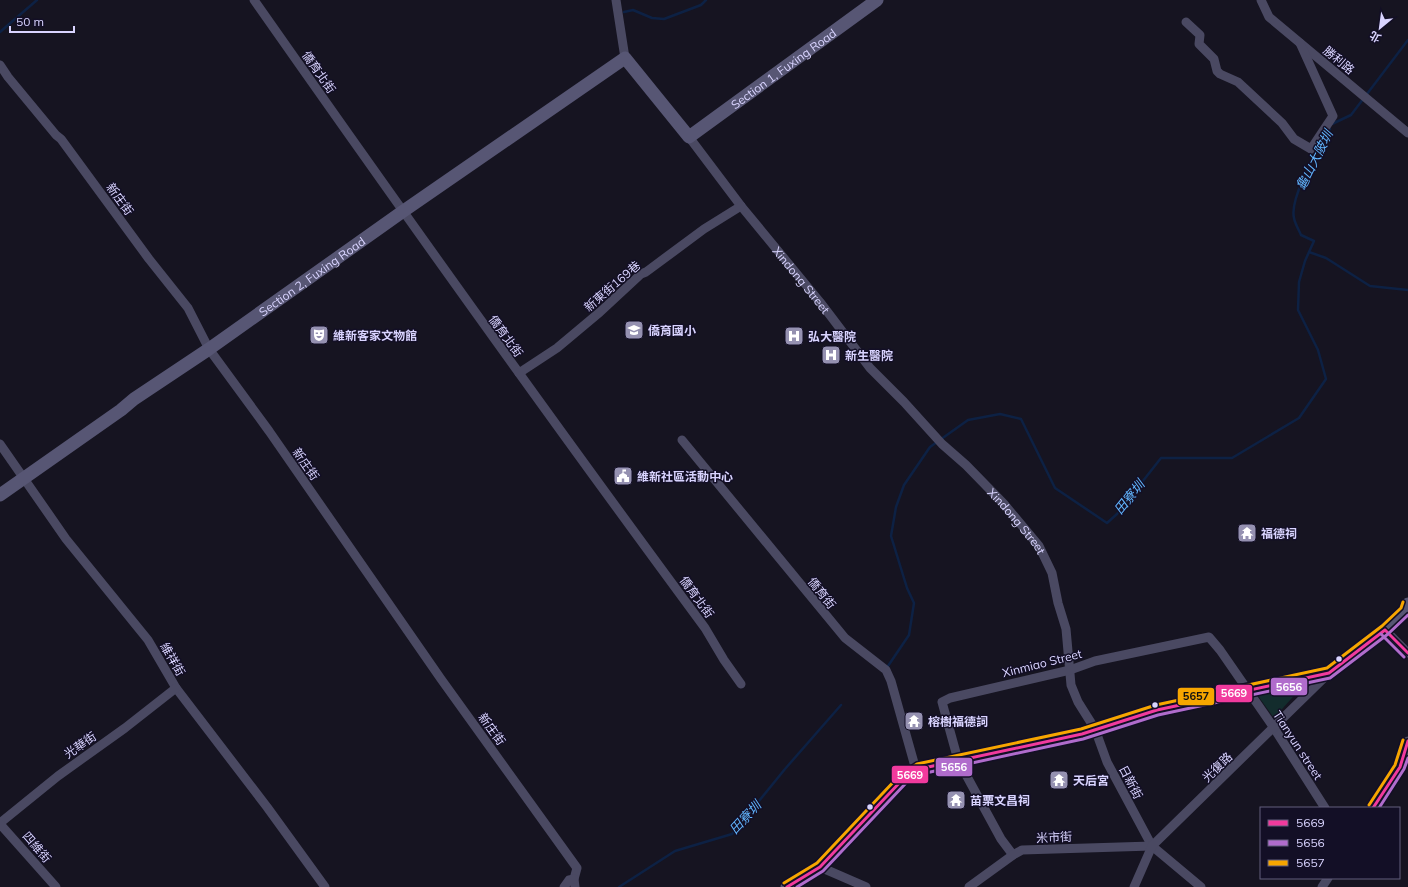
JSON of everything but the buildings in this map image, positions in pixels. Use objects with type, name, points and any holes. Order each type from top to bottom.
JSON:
[{"type":"street","name":"僑育北街","points":[[254,0],[402,212],[518,374],[705,628],[724,660],[741,684]]},
{"type":"street","points":[[616,0],[625,58]]},
{"type":"street","name":"Section 1, Fuxing Road","points":[[689,137],[877,0]]},
{"type":"street","name":"勝利路","points":[[1261,0],[1269,17],[1408,133]]},
{"type":"street","points":[[1186,22],[1200,35],[1199,44],[1214,58],[1217,71],[1220,74],[1238,82],[1282,123],[1294,139],[1311,149],[1333,116],[1300,43]]},
{"type":"street","name":"Section 2, Fuxing Road","points":[[0,495],[121,410],[134,399],[209,349],[402,212],[625,58]]},
{"type":"street","name":"Xindong Street","points":[[625,58],[689,137],[741,206],[820,302],[870,368],[942,444],[966,465],[1004,504],[1039,546],[1052,573],[1066,629],[1070,670]]},
{"type":"street","name":"新庄街","points":[[0,65],[8,77],[56,135],[61,139],[149,259],[188,308],[209,349],[269,431],[441,679],[577,868],[575,884]]},
{"type":"street","name":"新東街169巷","points":[[518,374],[557,348],[600,312],[641,274],[646,272],[704,229],[741,206]]},
{"type":"street","name":"僑育街","points":[[682,440],[845,638],[886,670],[891,681],[916,770]]},
{"type":"street","name":"維祥街","points":[[0,444],[66,539],[148,640],[176,688],[272,814],[325,887]]},
{"type":"street","points":[[787,887],[820,867],[903,779],[916,770],[928,766],[1082,734],[1094,728],[1157,710],[1330,673],[1385,630],[1405,611],[1408,604]]},
{"type":"street","points":[[1385,630],[1408,653]]},
{"type":"street","name":"Xinmiao Street","points":[[958,760],[942,702],[950,698],[1070,670],[1095,661],[1208,636]]},
{"type":"street","name":"Tianyun street","points":[[1208,636],[1220,650],[1274,728],[1324,807]]},
{"type":"street","name":"日新街","points":[[1070,670],[1071,685],[1078,702],[1094,728],[1107,762],[1152,846],[1201,887]]},
{"type":"street","name":"光復路","points":[[1134,887],[1152,846],[1330,673]]},
{"type":"street","name":"光華街","points":[[0,824],[58,776],[125,728],[176,688]]},
{"type":"street","points":[[1374,807],[1400,767],[1408,741]]},
{"type":"street","points":[[958,760],[1001,839],[1012,855]]},
{"type":"street","name":"四維街","points":[[0,824],[56,887]]},
{"type":"street","name":"米市街","points":[[969,887],[1012,855],[1022,850],[1152,846]]},
{"type":"street","points":[[820,867],[866,887]]},
{"type":"street","points":[[564,887],[569,880],[575,884]]},
{"type":"green space","points":[[1309,679],[1274,718],[1256,693]]},
{"type":"waterway","name":"龜山大陂圳","points":[[0,32],[37,0]]},
{"type":"waterway","name":"龜山大陂圳","points":[[624,12],[633,10],[652,18],[664,19],[701,5],[706,0]]},
{"type":"waterway","name":"龜山大陂圳","points":[[1332,124],[1351,115],[1408,40]]},
{"type":"waterway","name":"龜山大陂圳","points":[[1309,252],[1314,241],[1301,235],[1294,218],[1294,209],[1300,186],[1312,160],[1330,129]]},
{"type":"waterway","name":"田寮圳","points":[[888,666],[909,635],[914,603],[907,588],[891,536],[896,507],[904,485],[930,447],[968,420],[1000,414],[1021,419],[1055,488],[1107,523],[1117,514],[1161,458],[1232,458],[1299,418],[1326,379],[1318,350],[1298,310],[1299,282],[1309,252],[1326,258],[1370,286],[1408,290]]},
{"type":"waterway","name":"田寮圳","points":[[619,887],[675,851],[732,834],[785,769],[841,705]]},
{"type":"transit line","name":"5657","points":[[784,883],[817,863],[899,776],[917,764],[1081,729],[1156,705],[1327,668],[1382,626],[1401,608],[1403,602]]},
{"type":"transit line","name":"5656","points":[[797,887],[823,871],[906,783],[921,774],[1083,739],[1158,715],[1330,678],[1388,634],[1408,615]]},
{"type":"transit line","name":"5669","points":[[1385,630],[1408,653]]},
{"type":"transit line","name":"5669","points":[[787,887],[820,867],[903,779],[919,769],[1082,734],[1157,710],[1329,673],[1385,630]]},
{"type":"transit line","name":"5656","points":[[1381,634],[1404,657]]},
{"type":"transit line","name":"5657","points":[[1369,805],[1395,765],[1403,740]]},
{"type":"transit line","name":"5669","points":[[1374,807],[1400,767],[1408,741]]},
{"type":"transit line","name":"5656","points":[[1380,807],[1404,769],[1408,758]]},
{"type":"place","name":"僑育國小","points":[[634,330]]},
{"type":"place","name":"維新客家文物館","points":[[319,335]]},
{"type":"place","name":"弘大醫院","points":[[794,336]]},
{"type":"place","name":"新生醫院","points":[[831,355]]},
{"type":"place","name":"維新社區活動中心","points":[[623,476]]},
{"type":"place","name":"福德祠","points":[[1247,533]]},
{"type":"place","name":"榕樹福德詞","points":[[914,721]]},
{"type":"place","name":"天后宮","points":[[1059,780]]},
{"type":"place","name":"苗栗文昌祠","points":[[956,800]]}]
